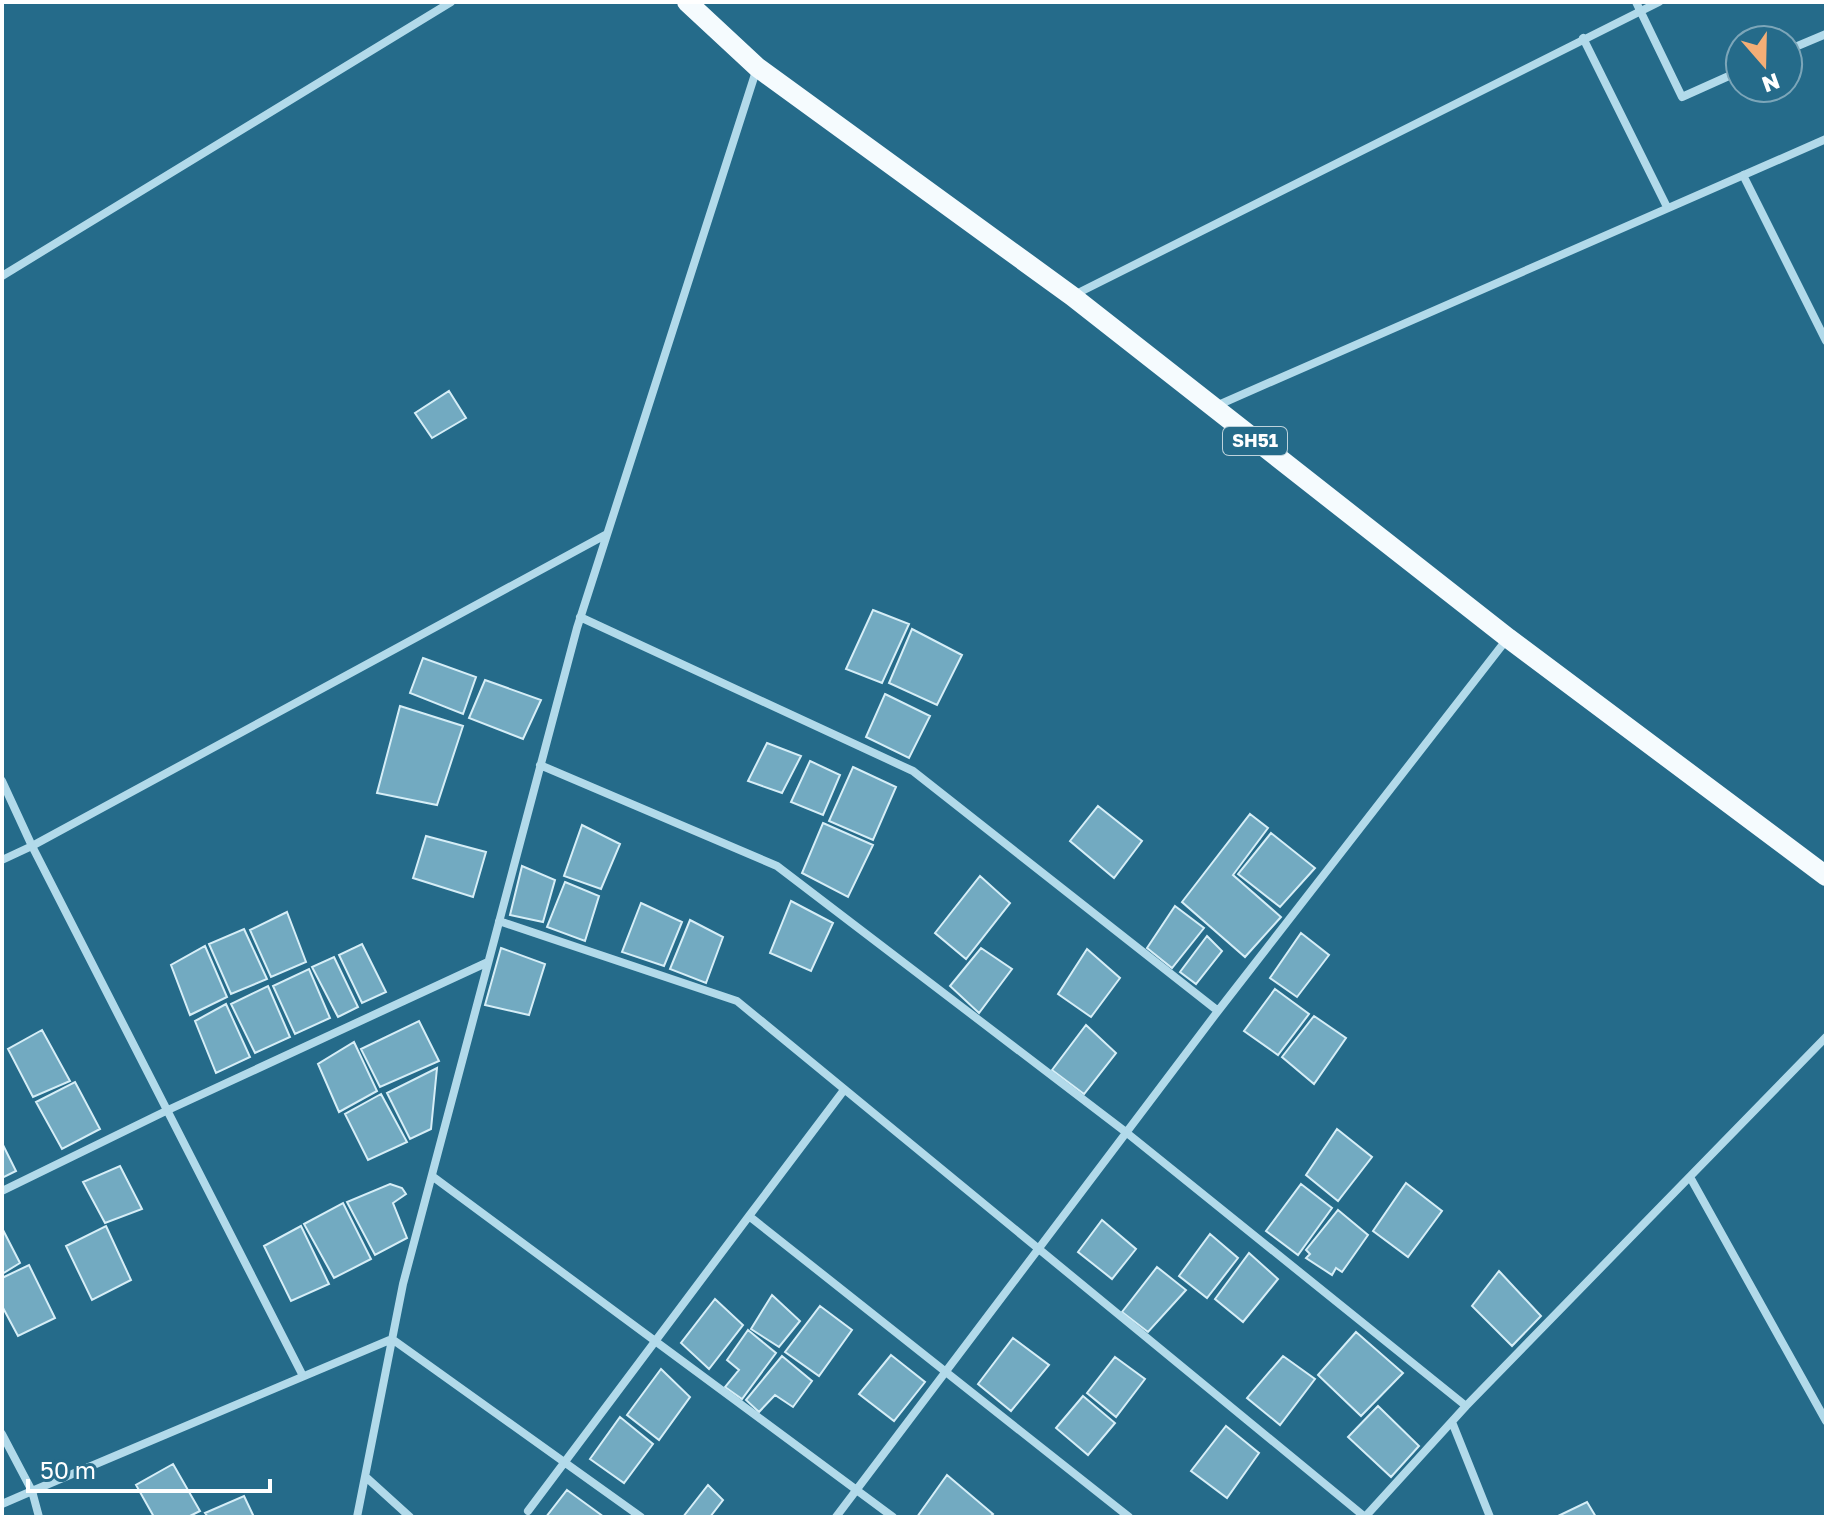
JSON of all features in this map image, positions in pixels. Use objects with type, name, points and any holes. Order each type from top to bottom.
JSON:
[{"type":"main road","name":"SH51","points":[[687,2],[757,67],[1072,296],[1508,638],[1826,876]]},
{"type":"street","points":[[2,276],[451,2]]},
{"type":"street","points":[[1072,296],[1583,38],[1638,6],[1659,2]]},
{"type":"street","points":[[1638,6],[1682,97],[1724,78]]},
{"type":"street","points":[[1804,43],[1826,34]]},
{"type":"street","points":[[1583,38],[1667,207]]},
{"type":"street","points":[[357,1517],[392,1339],[432,1176],[580,617],[757,67]]},
{"type":"street","points":[[1212,408],[1826,139]]},
{"type":"street","points":[[1743,175],[1826,341]]},
{"type":"street","points":[[2,860],[607,534]]},
{"type":"street","points":[[580,617],[913,771],[1218,1011]]},
{"type":"street","points":[[836,1517],[1218,1011],[1508,638]]},
{"type":"street","points":[[540,765],[777,866],[1127,1133],[1466,1406]]},
{"type":"street","points":[[2,781],[32,846],[303,1376]]},
{"type":"street","points":[[499,921],[737,1001],[1365,1517],[1466,1406],[1826,1037]]},
{"type":"street","points":[[2,1191],[168,1110],[488,962]]},
{"type":"street","points":[[528,1511],[844,1090]]},
{"type":"street","points":[[432,1176],[893,1517]]},
{"type":"street","points":[[1690,1177],[1826,1421]]},
{"type":"street","points":[[749,1216],[1129,1517]]},
{"type":"street","points":[[2,1504],[392,1339]]},
{"type":"street","points":[[392,1339],[641,1517]]},
{"type":"street","points":[[1452,1422],[1490,1517]]},
{"type":"street","points":[[2,1434],[32,1491],[39,1517]]},
{"type":"street","points":[[367,1478],[410,1517]]},
{"type":"building","points":[[449,391],[466,418],[432,438],[415,413]]},
{"type":"building","points":[[873,610],[909,624],[882,683],[846,669]]},
{"type":"building","points":[[912,629],[962,655],[937,705],[889,683]]},
{"type":"building","points":[[423,658],[476,677],[463,714],[410,693]]},
{"type":"building","points":[[485,680],[541,700],[523,739],[469,718]]},
{"type":"building","points":[[885,694],[930,716],[909,758],[866,737]]},
{"type":"building","points":[[400,706],[463,726],[437,805],[377,793]]},
{"type":"building","points":[[767,743],[801,756],[782,793],[748,781]]},
{"type":"building","points":[[810,761],[840,775],[823,815],[791,802]]},
{"type":"building","points":[[853,767],[896,787],[873,840],[829,821]]},
{"type":"building","points":[[1098,806],[1142,841],[1114,878],[1070,841]]},
{"type":"building","points":[[1250,814],[1268,828],[1233,875],[1281,917],[1245,957],[1182,902]]},
{"type":"building","points":[[823,823],[873,845],[848,897],[802,873]]},
{"type":"building","points":[[582,825],[620,844],[601,889],[564,876]]},
{"type":"building","points":[[1271,833],[1315,868],[1280,907],[1238,874]]},
{"type":"building","points":[[426,836],[486,852],[473,897],[413,878]]},
{"type":"building","points":[[522,866],[555,880],[543,922],[510,915]]},
{"type":"building","points":[[980,876],[1010,903],[966,959],[935,933]]},
{"type":"building","points":[[565,882],[599,896],[585,941],[547,927]]},
{"type":"building","points":[[791,901],[833,923],[811,971],[770,953]]},
{"type":"building","points":[[641,903],[682,922],[664,966],[622,952]]},
{"type":"building","points":[[1175,906],[1204,928],[1172,968],[1147,948]]},
{"type":"building","points":[[287,912],[306,962],[271,977],[250,930]]},
{"type":"building","points":[[690,920],[723,937],[706,983],[670,969]]},
{"type":"building","points":[[244,929],[267,979],[231,994],[209,944]]},
{"type":"building","points":[[1301,933],[1329,955],[1297,997],[1270,978]]},
{"type":"building","points":[[1207,936],[1222,951],[1196,984],[1180,972]]},
{"type":"building","points":[[362,944],[386,992],[362,1003],[339,955]]},
{"type":"building","points":[[205,946],[227,997],[190,1015],[171,965]]},
{"type":"building","points":[[501,948],[545,964],[529,1015],[485,1005]]},
{"type":"building","points":[[981,948],[1012,969],[979,1013],[950,986]]},
{"type":"building","points":[[1087,949],[1120,978],[1091,1017],[1058,994]]},
{"type":"building","points":[[334,957],[358,1007],[338,1017],[312,967]]},
{"type":"building","points":[[309,969],[330,1018],[295,1034],[273,986]]},
{"type":"building","points":[[268,986],[290,1037],[255,1053],[231,1004]]},
{"type":"building","points":[[1275,989],[1309,1014],[1278,1055],[1244,1031]]},
{"type":"building","points":[[226,1004],[250,1057],[216,1073],[195,1021]]},
{"type":"building","points":[[1314,1016],[1346,1038],[1314,1084],[1282,1057]]},
{"type":"building","points":[[419,1021],[439,1061],[380,1087],[361,1049]]},
{"type":"building","points":[[1086,1025],[1116,1053],[1084,1094],[1052,1070]]},
{"type":"building","points":[[42,1030],[70,1081],[33,1097],[8,1049]]},
{"type":"building","points":[[354,1042],[377,1091],[339,1112],[318,1064]]},
{"type":"building","points":[[437,1068],[431,1129],[410,1139],[387,1093]]},
{"type":"building","points":[[75,1082],[100,1129],[62,1149],[36,1102]]},
{"type":"building","points":[[381,1094],[407,1142],[368,1160],[345,1114]]},
{"type":"building","points":[[1337,1129],[1372,1157],[1338,1201],[1306,1175]]},
{"type":"building","points":[[2,1143],[16,1171],[2,1178]]},
{"type":"building","points":[[120,1166],[142,1209],[105,1223],[83,1182]]},
{"type":"building","points":[[1406,1183],[1442,1211],[1408,1257],[1373,1231]]},
{"type":"building","points":[[390,1184],[402,1188],[406,1194],[393,1203],[407,1238],[375,1255],[347,1202]]},
{"type":"building","points":[[1301,1184],[1332,1208],[1298,1255],[1266,1231]]},
{"type":"building","points":[[343,1203],[371,1259],[334,1278],[304,1224]]},
{"type":"building","points":[[1338,1210],[1368,1235],[1342,1272],[1336,1268],[1332,1275],[1306,1258],[1310,1254],[1306,1250]]},
{"type":"building","points":[[1102,1220],[1136,1249],[1112,1279],[1078,1252]]},
{"type":"building","points":[[106,1226],[131,1280],[92,1300],[66,1246]]},
{"type":"building","points":[[301,1226],[329,1284],[291,1301],[264,1246]]},
{"type":"building","points":[[2,1228],[20,1263],[2,1274]]},
{"type":"building","points":[[1210,1234],[1238,1258],[1207,1298],[1179,1276]]},
{"type":"building","points":[[1249,1253],[1278,1279],[1243,1322],[1215,1299]]},
{"type":"building","points":[[29,1265],[55,1318],[18,1336],[2,1306],[2,1278]]},
{"type":"building","points":[[1157,1267],[1186,1290],[1148,1332],[1122,1312]]},
{"type":"building","points":[[1499,1271],[1541,1316],[1512,1346],[1472,1306]]},
{"type":"building","points":[[772,1295],[800,1321],[779,1347],[751,1329]]},
{"type":"building","points":[[715,1299],[743,1325],[709,1369],[681,1343]]},
{"type":"building","points":[[820,1306],[852,1330],[819,1376],[785,1352]]},
{"type":"building","points":[[748,1330],[776,1353],[742,1399],[725,1387],[739,1370],[727,1360]]},
{"type":"building","points":[[1356,1332],[1403,1373],[1361,1416],[1318,1375]]},
{"type":"building","points":[[1013,1338],[1049,1365],[1011,1411],[978,1384]]},
{"type":"building","points":[[891,1355],[925,1382],[894,1421],[859,1394]]},
{"type":"building","points":[[782,1356],[812,1381],[793,1407],[775,1395],[759,1412],[746,1400]]},
{"type":"building","points":[[1283,1356],[1315,1379],[1280,1425],[1247,1398]]},
{"type":"building","points":[[1115,1357],[1145,1379],[1116,1417],[1087,1393]]},
{"type":"building","points":[[661,1369],[690,1397],[659,1440],[627,1415]]},
{"type":"building","points":[[1083,1396],[1115,1423],[1088,1455],[1056,1428]]},
{"type":"building","points":[[1378,1406],[1419,1446],[1391,1477],[1348,1437]]},
{"type":"building","points":[[620,1417],[653,1444],[624,1483],[590,1459]]},
{"type":"building","points":[[1226,1426],[1259,1453],[1227,1498],[1191,1471]]},
{"type":"building","points":[[173,1464],[200,1511],[188,1517],[154,1517],[136,1485]]},
{"type":"building","points":[[947,1475],[993,1514],[990,1517],[917,1517]]},
{"type":"building","points":[[708,1485],[723,1500],[710,1517],[683,1517]]},
{"type":"building","points":[[567,1490],[604,1517],[546,1517]]},
{"type":"building","points":[[244,1496],[254,1517],[208,1517],[205,1513]]},
{"type":"building","points":[[1587,1502],[1596,1517],[1556,1517]]}]
